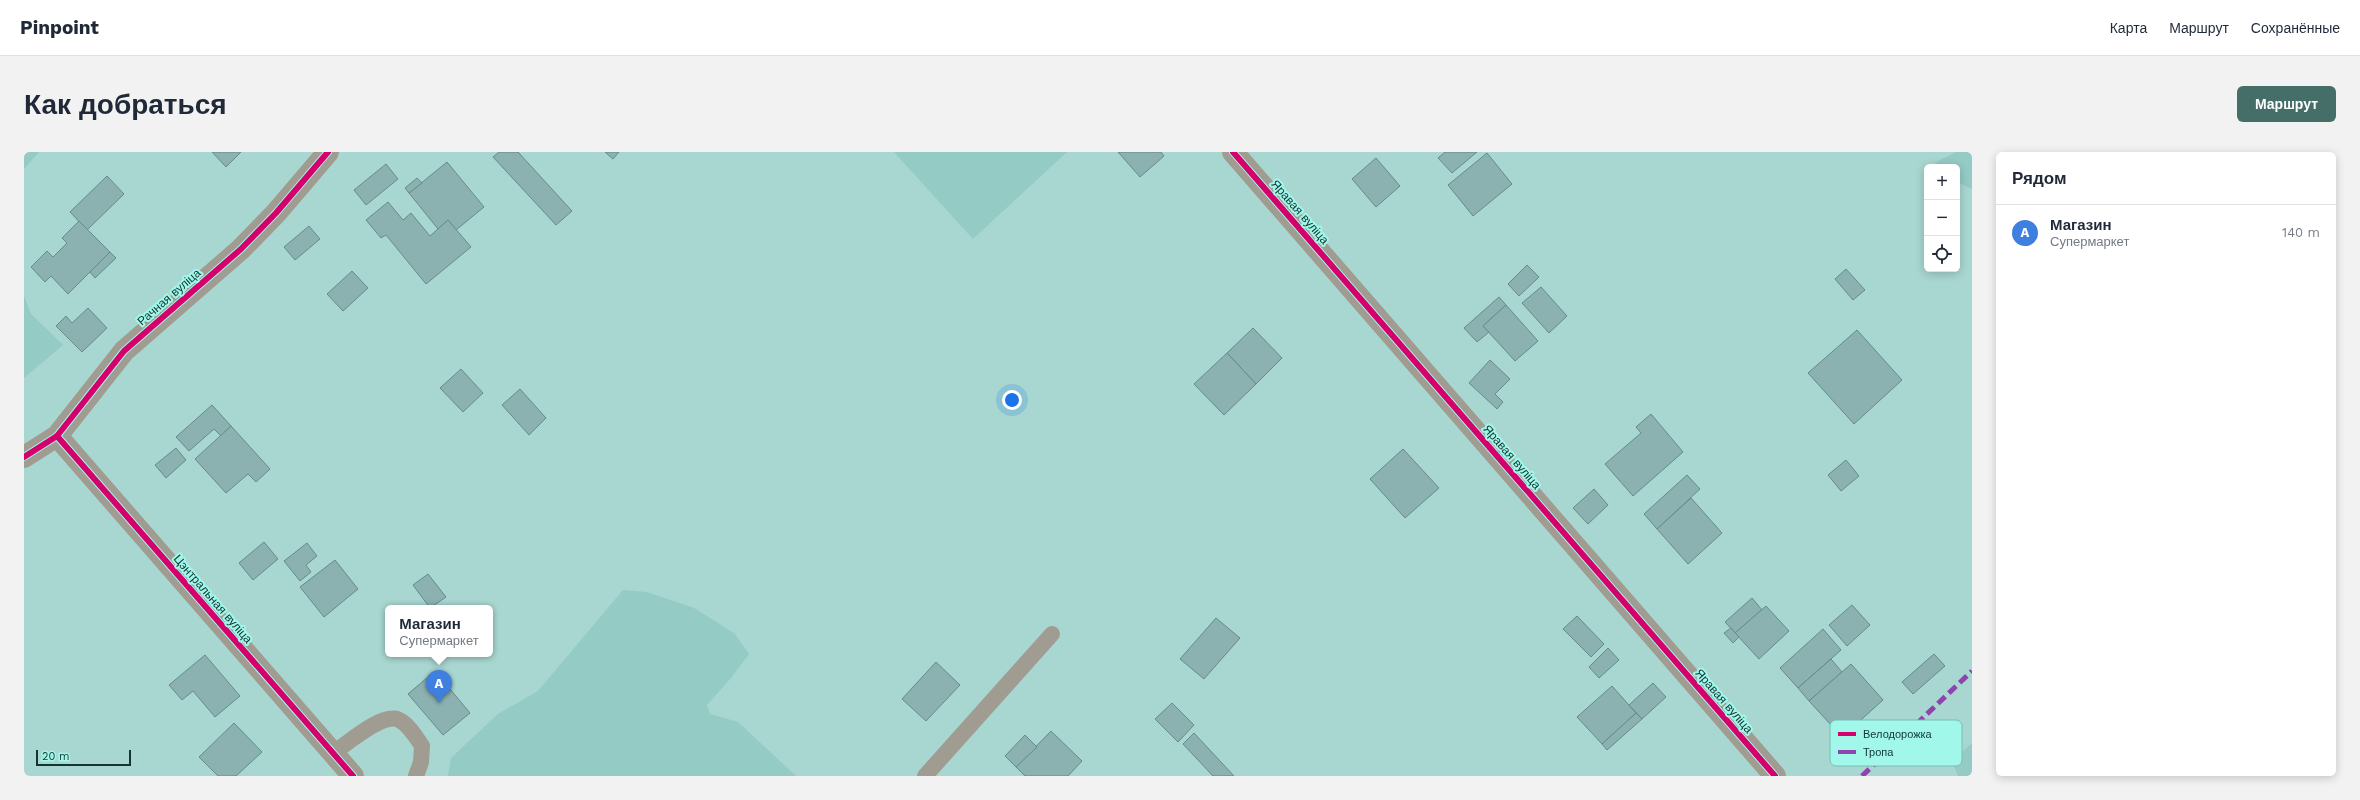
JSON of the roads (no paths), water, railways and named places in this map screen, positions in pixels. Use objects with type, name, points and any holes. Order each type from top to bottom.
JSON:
[{"type":"street","name":"Рачная вуліца","points":[[24,457],[57,436],[124,351],[241,249],[276,213],[328,152]]},
{"type":"street","name":"Яравая вуліца","points":[[1233,152],[1774,776]]},
{"type":"street","name":"Цэнтральная вуліца","points":[[57,436],[353,776]]},
{"type":"lane","points":[[925,776],[1052,634]]},
{"type":"lane","points":[[333,753],[383,720],[397,719],[412,731],[422,746],[421,762],[416,776]]},
{"type":"place","name":"Магазин","points":[[439,703]]}]
